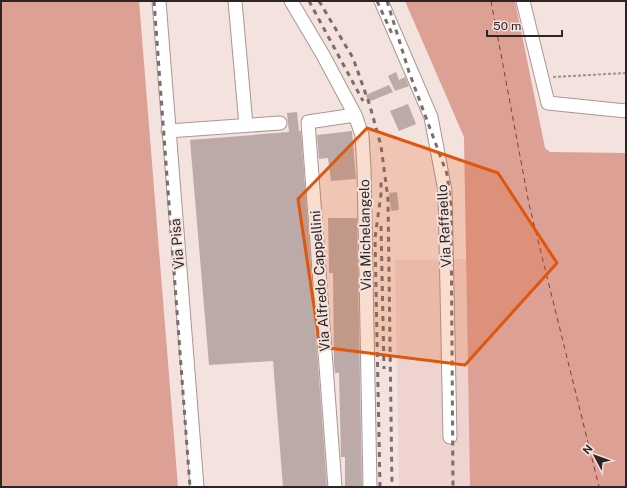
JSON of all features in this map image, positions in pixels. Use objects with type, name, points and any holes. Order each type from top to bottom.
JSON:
[{"type":"lane","name":"Via Pisa","points":[[159,1],[197,487]]},
{"type":"lane","points":[[235,1],[246,125]]},
{"type":"lane","name":"Via Michelangelo","points":[[291,1],[356,115],[362,135],[364,152],[370,487]]},
{"type":"lane","name":"Via Raffaello","points":[[381,1],[431,117],[445,191],[450,437]]},
{"type":"lane","points":[[523,1],[548,103],[626,111]]},
{"type":"lane","name":"Via Alfredo Cappellini","points":[[335,487],[308,122],[356,115]]},
{"type":"lane","points":[[168,131],[280,123]]},
{"type":"path","points":[[549,77],[626,73]]},
{"type":"highlighted area","points":[[367,128],[498,173],[557,263],[465,365],[320,347],[298,199]]},
{"type":"shaded area","points":[[1,1],[139,1],[178,487],[1,487]]},
{"type":"shaded area","points":[[405,1],[515,1],[545,148],[550,152],[626,153],[626,487],[470,487],[464,137]]},
{"type":"shaded area","points":[[466,259],[470,487],[399,487],[395,260]]},
{"type":"building","points":[[396,72],[399,80],[405,77],[409,86],[395,91],[388,76]]},
{"type":"building","points":[[389,85],[393,92],[368,102],[366,95]]},
{"type":"building","points":[[408,104],[416,124],[399,131],[390,111]]},
{"type":"building","points":[[297,112],[299,131],[301,131],[327,487],[283,487],[273,361],[209,365],[190,140],[289,132],[287,113]]},
{"type":"building","points":[[352,131],[356,179],[331,181],[328,158],[319,159],[317,135]]},
{"type":"building","points":[[397,192],[399,210],[391,211],[389,193]]},
{"type":"building","points":[[328,218],[357,218],[362,487],[345,487],[345,457],[341,457],[339,373],[335,373],[334,365],[333,273],[329,273]]},
{"type":"ferry route","points":[[491,1],[529,204],[599,487]]},
{"type":"railway","points":[[154,1],[190,487]]},
{"type":"railway","points":[[309,1],[363,101]]},
{"type":"railway","points":[[319,1],[353,58],[370,106],[381,146],[388,199],[392,487]]},
{"type":"railway","points":[[377,1],[393,36]]},
{"type":"railway","points":[[387,1],[409,72],[447,174],[451,206],[453,487]]},
{"type":"railway","points":[[380,487],[375,238],[381,194],[381,178]]},
{"type":"railway","points":[[381,226],[384,369]]}]
